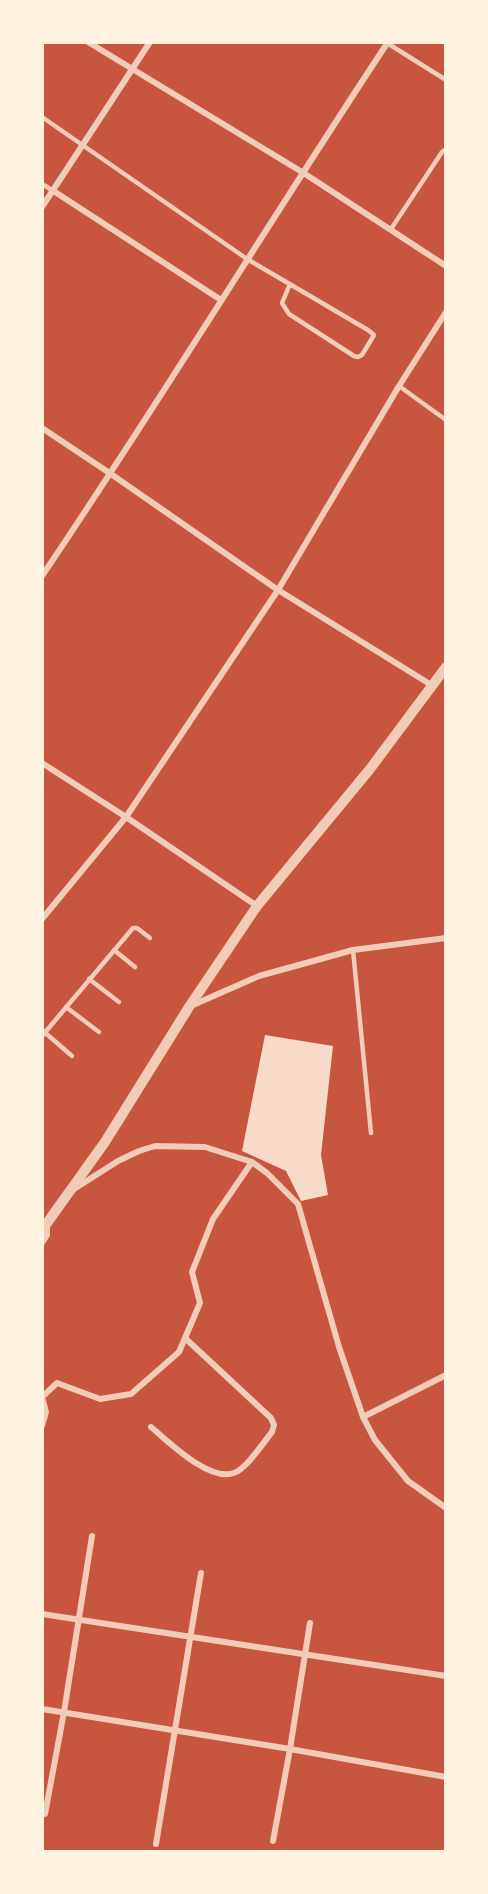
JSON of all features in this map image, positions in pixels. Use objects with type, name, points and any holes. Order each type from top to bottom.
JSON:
[{"type":"street","points":[[88,42],[302,172],[446,266]]},
{"type":"street","points":[[42,207],[150,42]]},
{"type":"street","points":[[42,576],[111,474],[302,172],[387,43]]},
{"type":"street","points":[[52,190],[221,300]]},
{"type":"street","points":[[42,919],[126,817],[278,590],[399,386],[446,312]]},
{"type":"street","points":[[42,428],[278,590],[433,686]]},
{"type":"street","points":[[42,1243],[46,1235],[44,1225],[105,1142],[189,1007],[257,906],[370,769],[446,667]]},
{"type":"street","points":[[42,763],[257,906]]},
{"type":"street","points":[[189,1007],[259,976],[353,950],[446,938]]},
{"type":"street","points":[[69,1192],[118,1161],[155,1146],[205,1147],[252,1162],[279,1184],[298,1204],[339,1347],[363,1417],[375,1440],[408,1481],[446,1508]]},
{"type":"street","points":[[42,1426],[46,1412],[42,1397],[57,1383],[100,1399],[131,1394],[179,1352],[200,1303],[192,1272],[213,1219],[252,1162]]},
{"type":"street","points":[[151,1427],[184,1455],[221,1475],[235,1473],[244,1466],[272,1432],[274,1425],[271,1418],[185,1338]]},
{"type":"street","points":[[363,1417],[446,1375]]},
{"type":"street","points":[[45,1814],[92,1536]]},
{"type":"street","points":[[156,1844],[201,1573]]},
{"type":"street","points":[[42,1614],[446,1676]]},
{"type":"street","points":[[273,1841],[310,1623]]},
{"type":"street","points":[[42,1709],[446,1777]]},
{"type":"lane","points":[[387,43],[446,80]]},
{"type":"lane","points":[[42,117],[248,259],[372,332],[374,335],[362,355],[354,356],[289,314],[282,303],[290,284]]},
{"type":"lane","points":[[391,230],[446,149]]},
{"type":"lane","points":[[42,184],[52,190]]},
{"type":"lane","points":[[399,386],[446,420]]},
{"type":"lane","points":[[72,1056],[43,1033],[133,928],[137,928],[150,938]]},
{"type":"lane","points":[[114,950],[135,968]]},
{"type":"lane","points":[[353,950],[371,1132]]},
{"type":"lane","points":[[89,979],[118,1002]]},
{"type":"lane","points":[[66,1007],[99,1032]]},
{"type":"building","points":[[265,1035],[333,1046],[321,1155],[328,1195],[301,1201],[286,1171],[242,1151]]}]
